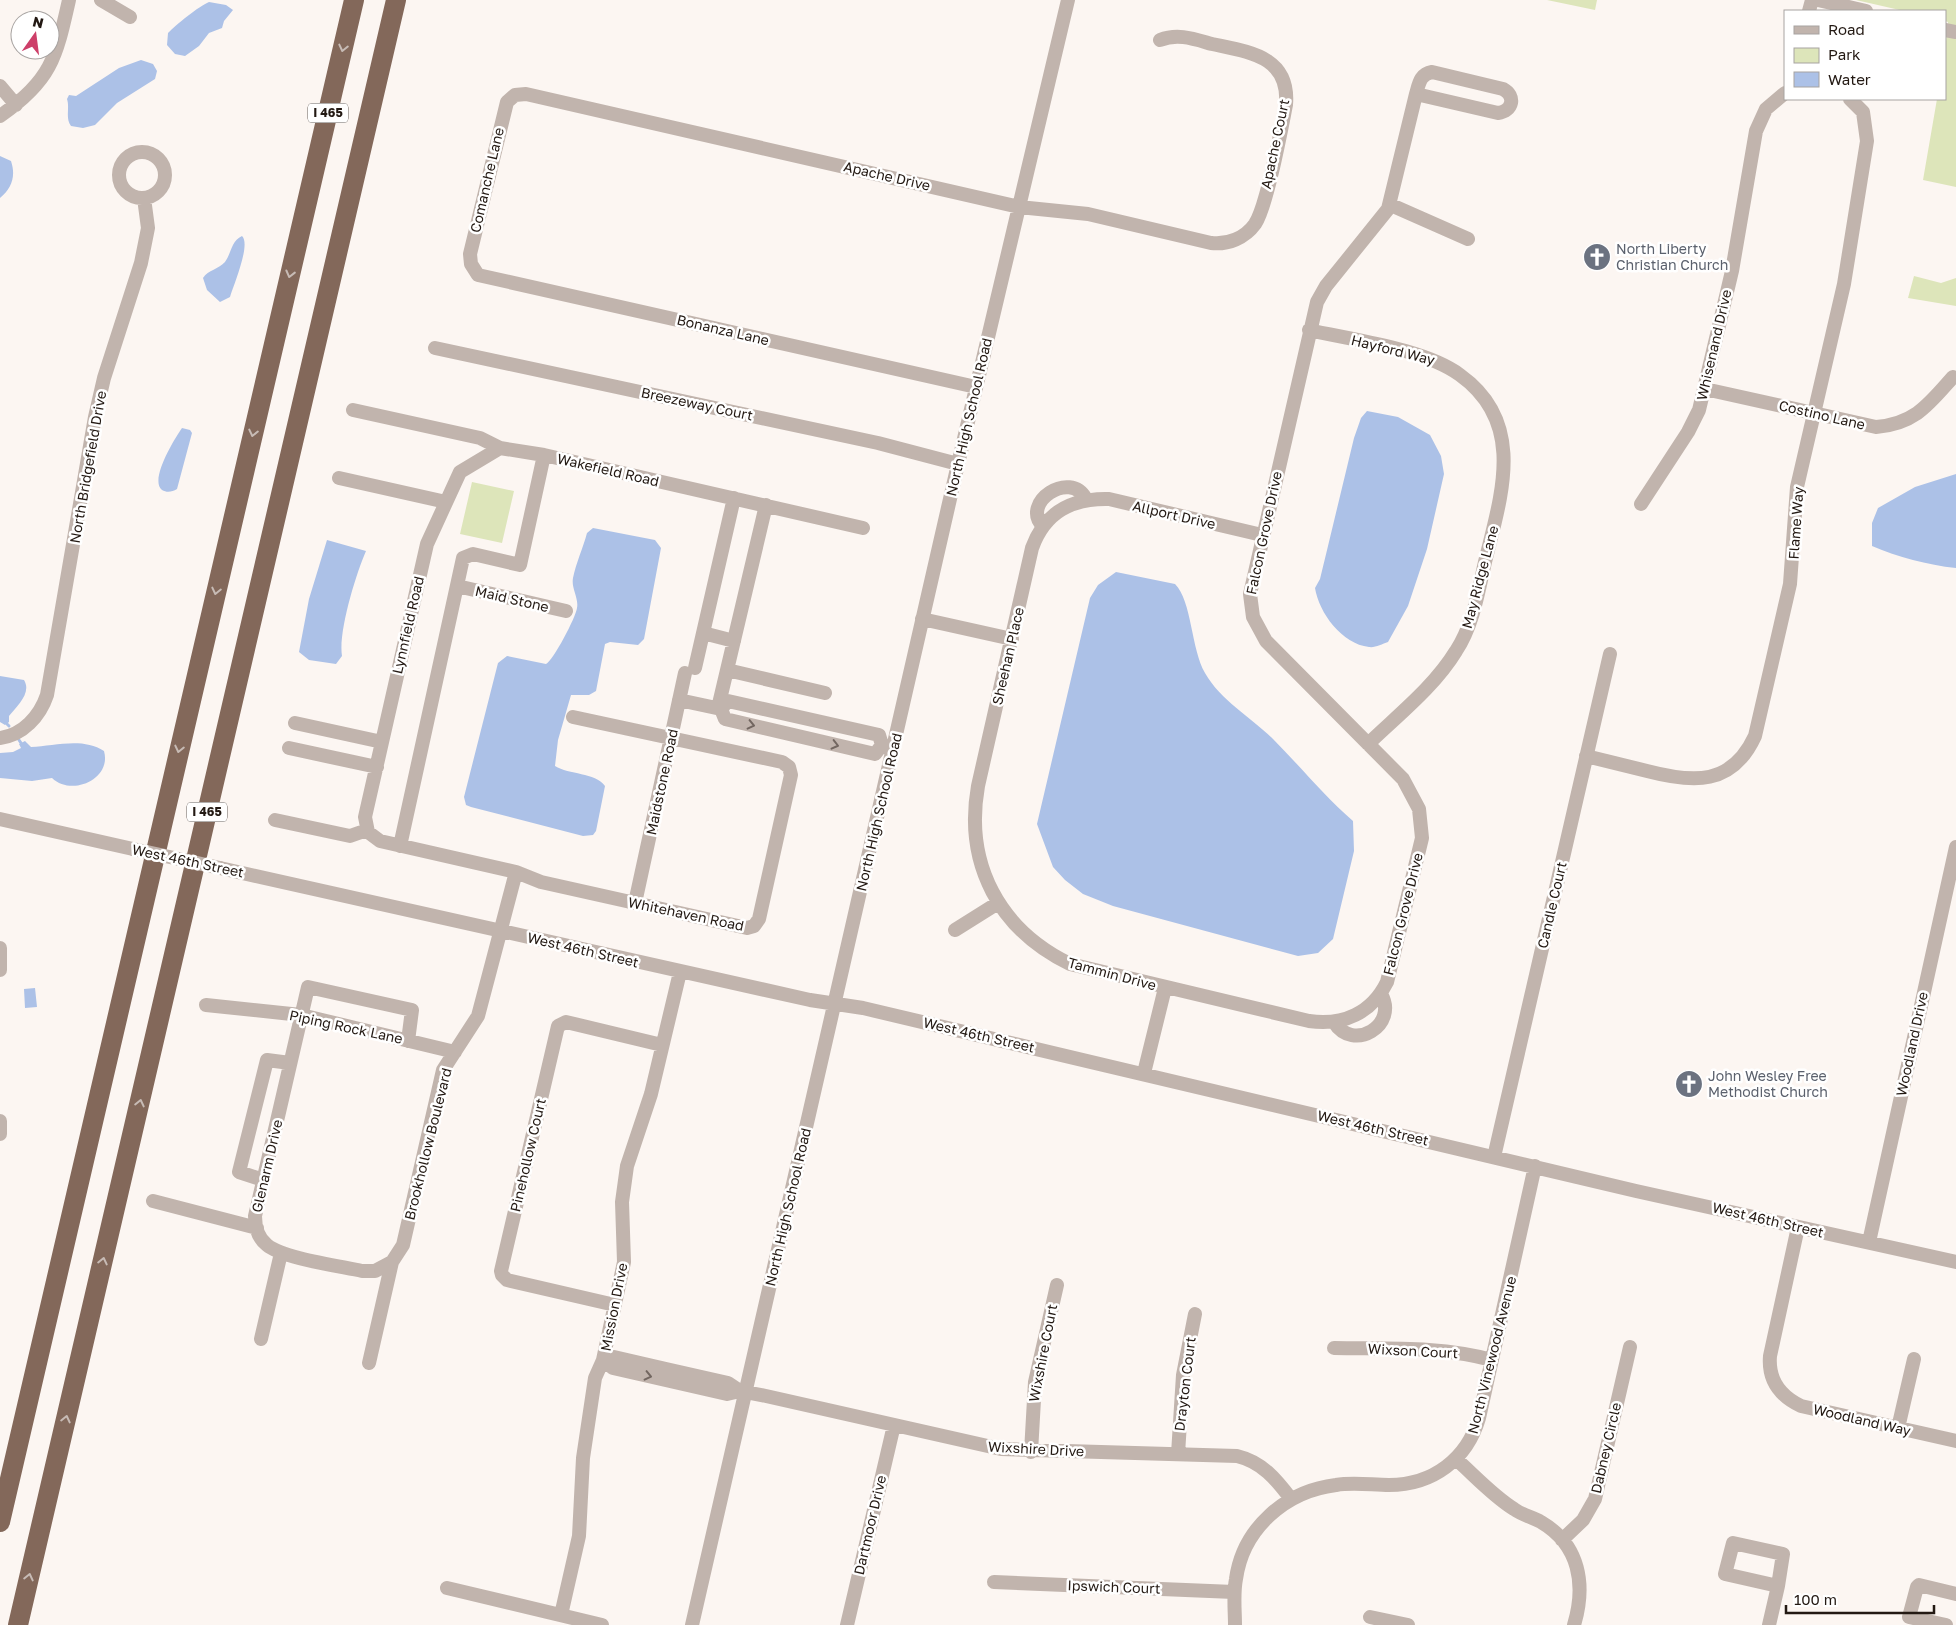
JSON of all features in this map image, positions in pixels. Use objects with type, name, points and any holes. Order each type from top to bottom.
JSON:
[{"type":"highway","name":"I 465","points":[[0,1522],[354,0]]},
{"type":"highway","name":"I 465","points":[[18,1625],[396,0]]},
{"type":"street","points":[[0,116],[16,105],[39,84],[51,64],[58,47],[69,0]]},
{"type":"street","points":[[101,0],[130,17]]},
{"type":"street","name":"North High School Road","points":[[692,1625],[743,1391],[834,1003],[888,746],[922,619],[1068,0]]},
{"type":"street","points":[[1818,0],[1862,10]]},
{"type":"street","name":"Apache Court","points":[[1160,40],[1176,35],[1254,53],[1271,63],[1282,76],[1286,93],[1286,105],[1262,206],[1255,224]]},
{"type":"street","name":"Falcon Grove Drive","points":[[1380,994],[1385,1007],[1384,1015],[1381,1023],[1372,1032],[1362,1036],[1352,1036],[1339,1029],[1334,1022],[1348,1019],[1364,1011],[1380,994],[1390,974],[1421,842],[1422,828],[1419,809],[1409,787],[1266,641],[1258,630],[1253,617],[1250,594],[1316,302],[1322,291],[1382,220],[1391,204],[1416,94],[1420,79],[1432,72],[1503,88],[1510,93],[1512,102],[1506,111],[1498,113],[1416,94]]},
{"type":"street","points":[[0,86],[16,105]]},
{"type":"street","name":"Apache Drive","points":[[515,95],[526,94],[1019,206],[1088,214],[1216,244],[1239,238],[1255,224]]},
{"type":"street","name":"Whisenand Drive","points":[[1640,504],[1691,426],[1705,389],[1735,257],[1756,131],[1766,109],[1784,94]]},
{"type":"street","name":"Comanche Lane","points":[[473,269],[470,254],[503,112],[509,100],[515,95]]},
{"type":"street","name":"Flame Way","points":[[1586,756],[1675,778],[1697,780],[1725,771],[1737,762],[1749,748],[1758,726],[1790,584],[1796,498],[1844,284],[1867,141],[1863,112],[1851,100]]},
{"type":"street","name":"North Bridgefield Drive","points":[[0,738],[20,731],[35,718],[47,695],[95,417],[104,378],[141,263],[148,228],[144,198]]},
{"type":"street","points":[[1391,204],[1468,239]]},
{"type":"street","name":"Bonanza Lane","points":[[473,269],[485,277],[976,387]]},
{"type":"street","name":"Hayford Way","points":[[1309,330],[1433,359],[1462,376],[1479,392],[1489,406]]},
{"type":"street","name":"Breezeway Court","points":[[435,348],[878,444],[958,464]]},
{"type":"street","name":"Costino Lane","points":[[1705,389],[1867,426],[1900,424],[1922,411],[1953,377]]},
{"type":"street","name":"May Ridge Lane","points":[[1368,744],[1447,665],[1457,650],[1471,620],[1505,473],[1502,436],[1489,406]]},
{"type":"street","name":"Wakefield Road","points":[[353,410],[480,438],[500,448],[544,455],[864,528]]},
{"type":"street","name":"Lynnfield Road","points":[[367,830],[365,817],[427,544],[461,471],[500,448]]},
{"type":"street","points":[[400,846],[463,558],[467,555],[520,565],[544,455]]},
{"type":"street","points":[[339,478],[446,502]]},
{"type":"street","name":"Allport Drive","points":[[1043,526],[1037,514],[1040,504],[1052,491],[1063,488],[1076,488],[1086,499]]},
{"type":"street","points":[[734,498],[703,633],[680,700],[719,708],[728,701],[879,735],[888,746],[874,754],[725,720],[719,708],[766,506]]},
{"type":"street","name":"Allport Drive","points":[[1071,505],[1086,499],[1108,499],[1262,535]]},
{"type":"street","name":"Sheehan Place","points":[[978,788],[1032,548],[1043,526],[1055,514],[1071,505]]},
{"type":"street","name":"Maid Stone","points":[[458,586],[566,611]]},
{"type":"street","points":[[922,619],[1012,639]]},
{"type":"street","points":[[703,633],[734,641]]},
{"type":"street","name":"Candle Court","points":[[1494,1156],[1610,654]]},
{"type":"street","points":[[727,670],[825,693]]},
{"type":"street","name":"Maidstone Road","points":[[635,904],[680,700]]},
{"type":"street","points":[[574,717],[672,738]]},
{"type":"street","points":[[801,737],[805,719]]},
{"type":"street","points":[[295,723],[382,742]]},
{"type":"street","name":"Whitehaven Road","points":[[367,830],[380,842],[516,872],[541,882],[746,928],[754,926],[759,919],[791,775],[788,766],[782,762],[672,738]]},
{"type":"street","points":[[289,748],[377,766]]},
{"type":"street","name":"Tammin Drive","points":[[978,788],[975,815],[977,847],[984,874],[998,903],[1028,938],[1058,958],[1080,968],[1165,988],[1310,1021],[1334,1022]]},
{"type":"street","name":"West 46th Street","points":[[0,819],[680,972],[810,1000],[862,1008],[1535,1166],[1956,1262]]},
{"type":"street","points":[[275,820],[350,836],[367,830]]},
{"type":"street","name":"Woodland Drive","points":[[1869,1242],[1956,847]]},
{"type":"street","points":[[501,932],[516,872]]},
{"type":"street","points":[[955,930],[998,903]]},
{"type":"street","name":"Brookhollow Boulevard","points":[[369,1363],[392,1262],[403,1245],[443,1070],[478,1016],[501,932]]},
{"type":"street","points":[[0,948],[0,970]]},
{"type":"street","name":"Mission Drive","points":[[561,1615],[579,1536],[583,1458],[595,1378],[604,1360],[624,1262],[622,1202],[626,1166],[650,1094],[680,972]]},
{"type":"street","name":"Glenarm Drive","points":[[392,1262],[375,1271],[362,1271],[281,1253],[267,1246],[256,1228],[256,1212],[308,988],[412,1010],[408,1041]]},
{"type":"street","points":[[1144,1073],[1165,988]]},
{"type":"street","name":"Piping Rock Lane","points":[[206,1005],[301,1015],[455,1052]]},
{"type":"street","name":"Pinehollow Court","points":[[615,1305],[507,1280],[501,1271],[558,1026],[566,1022],[662,1045]]},
{"type":"street","points":[[263,1180],[239,1172],[267,1060],[290,1063]]},
{"type":"street","points":[[0,1121],[0,1134]]},
{"type":"street","name":"North Vinewood Avenue","points":[[1235,1625],[1234,1592],[1240,1561],[1252,1536],[1266,1518],[1291,1499],[1313,1489],[1336,1484],[1391,1485],[1432,1476],[1456,1459],[1470,1440],[1476,1427],[1492,1360],[1535,1166]]},
{"type":"street","points":[[153,1201],[256,1228]]},
{"type":"street","name":"Woodland Way","points":[[1798,1227],[1770,1356],[1770,1374],[1775,1385],[1785,1397],[1801,1406],[1956,1441]]},
{"type":"street","points":[[261,1339],[281,1253]]},
{"type":"street","name":"Wixshire Court","points":[[1031,1452],[1035,1382],[1057,1285]]},
{"type":"street","name":"Drayton Court","points":[[1178,1454],[1182,1384],[1195,1314]]},
{"type":"street","name":"Dabney Circle","points":[[1562,1540],[1582,1520],[1595,1499],[1630,1347]]},
{"type":"street","name":"Wixson Court","points":[[1334,1348],[1422,1349],[1464,1353],[1492,1360]]},
{"type":"street","name":"Wixshire Drive","points":[[604,1360],[613,1368],[698,1388],[727,1394],[743,1391],[974,1445],[1031,1452],[1223,1455],[1250,1460],[1276,1479],[1291,1499]]},
{"type":"street","points":[[1898,1428],[1914,1360]]},
{"type":"street","name":"Dartmoor Drive","points":[[847,1625],[894,1426]]},
{"type":"street","points":[[1456,1459],[1512,1508],[1542,1522],[1562,1540],[1573,1555],[1581,1580],[1581,1599],[1574,1625]]},
{"type":"street","name":"Ipswich Court","points":[[994,1582],[1234,1592]]},
{"type":"street","points":[[1769,1625],[1778,1586]]},
{"type":"street","points":[[1946,1625],[1908,1621],[1918,1586],[1956,1594]]},
{"type":"street","points":[[447,1588],[602,1625]]},
{"type":"street","points":[[1370,1617],[1408,1625]]},
{"type":"green space","points":[[1547,0],[1597,0],[1595,10]]},
{"type":"green space","points":[[1856,0],[1956,0],[1956,187],[1923,180],[1937,100],[1946,100],[1946,41],[1948,22],[1946,21],[1946,10],[1900,10]]},
{"type":"green space","points":[[1914,276],[1941,283],[1956,278],[1956,306],[1908,298]]},
{"type":"green space","points":[[472,482],[514,491],[502,543],[460,534]]},
{"type":"water","points":[[209,2],[226,5],[233,10],[224,21],[222,28],[209,33],[199,46],[185,56],[175,54],[167,45],[168,33],[194,11]]},
{"type":"water","points":[[141,60],[153,64],[157,71],[155,79],[117,103],[95,125],[83,128],[71,126],[68,116],[67,99],[69,95],[76,96],[119,68]]},
{"type":"water","points":[[0,156],[11,161],[13,177],[10,186],[0,198]]},
{"type":"water","points":[[242,236],[244,247],[238,274],[230,297],[220,302],[207,290],[203,278],[225,262],[234,244]]},
{"type":"water","points":[[1367,411],[1398,417],[1430,435],[1441,456],[1444,474],[1427,549],[1408,606],[1388,642],[1371,647],[1359,645],[1341,634],[1333,626],[1321,607],[1315,588],[1320,579],[1354,438],[1361,418]]},
{"type":"water","points":[[182,428],[190,430],[192,433],[177,489],[166,492],[159,485],[161,469],[169,449]]},
{"type":"water","points":[[1956,474],[1956,568],[1913,560],[1872,546],[1872,523],[1878,508],[1915,487]]},
{"type":"water","points":[[593,528],[655,540],[661,548],[644,639],[638,645],[610,642],[605,644],[596,691],[589,695],[571,695],[558,740],[555,766],[595,778],[605,786],[596,831],[593,835],[583,836],[471,807],[466,805],[464,797],[498,663],[507,656],[546,664],[554,655],[576,613],[577,600],[573,578],[587,533]]},
{"type":"water","points":[[327,540],[366,551],[357,574],[345,618],[341,646],[342,656],[336,664],[309,660],[299,652],[309,599]]},
{"type":"water","points":[[1116,572],[1175,584],[1185,602],[1200,663],[1212,683],[1219,692],[1273,739],[1353,821],[1354,851],[1333,939],[1318,953],[1298,956],[1113,906],[1083,894],[1065,880],[1053,867],[1037,824],[1090,598],[1098,585]]},
{"type":"water","points":[[0,676],[24,680],[26,685],[25,694],[9,716],[9,722],[5,725],[0,722]]},
{"type":"water","points":[[25,741],[31,747],[68,743],[87,744],[104,751],[105,761],[102,770],[96,777],[79,785],[70,786],[52,778],[32,781],[0,778],[0,753],[13,752],[21,748],[19,744]]},
{"type":"water","points":[[35,988],[37,1007],[25,1008],[24,989]]},
{"type":"place","name":"North Liberty Christian Church","points":[[1597,257]]},
{"type":"place","name":"John Wesley Free Methodist Church","points":[[1689,1084]]}]
